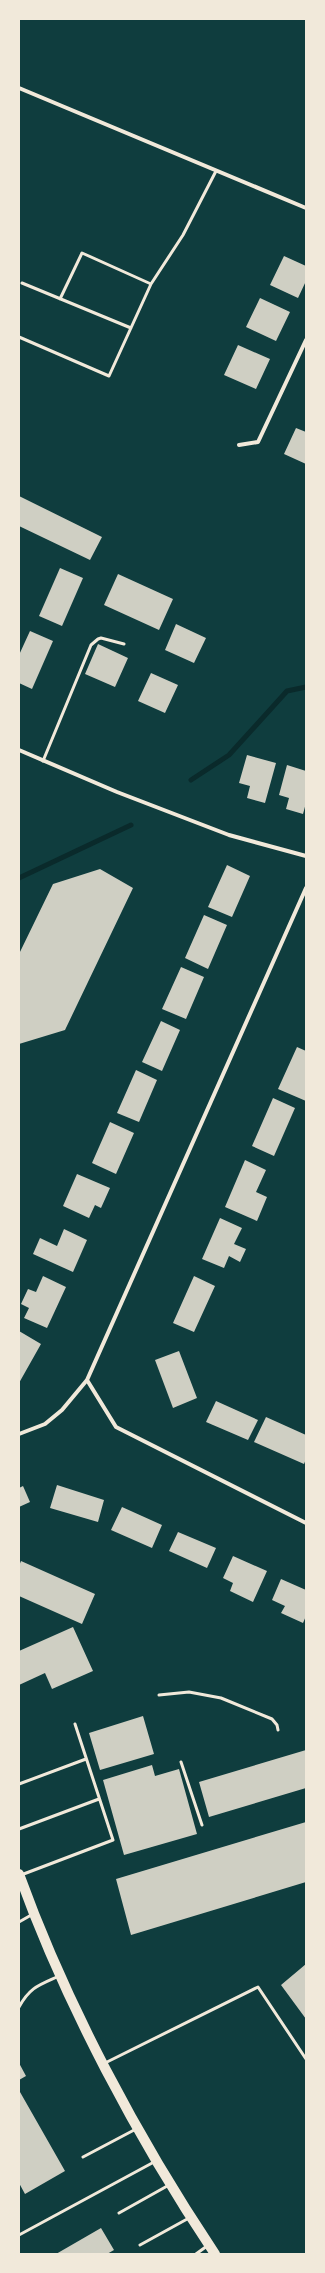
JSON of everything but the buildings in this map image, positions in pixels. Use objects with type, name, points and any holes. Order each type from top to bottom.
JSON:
[{"type":"main road","points":[[19,1875],[34,1914],[61,1975],[104,2064],[156,2161],[212,2250]]},
{"type":"street","points":[[19,88],[306,208]]},
{"type":"street","points":[[239,445],[258,442],[306,340]]},
{"type":"street","points":[[19,750],[117,792],[229,834],[306,856]]},
{"type":"street","points":[[19,1434],[45,1424],[62,1410],[87,1380],[306,888]]},
{"type":"street","points":[[87,1380],[116,1427],[306,1523]]},
{"type":"lane","points":[[19,337],[109,376],[151,284],[183,234],[216,171]]},
{"type":"lane","points":[[60,299],[82,254],[151,284]]},
{"type":"lane","points":[[22,283],[131,328]]},
{"type":"lane","points":[[43,760],[82,662],[91,645],[98,639],[102,638],[124,644]]},
{"type":"lane","points":[[159,1695],[189,1692],[221,1698],[272,1719],[277,1725],[278,1730]]},
{"type":"lane","points":[[19,1875],[113,1840],[75,1724]]},
{"type":"lane","points":[[19,1784],[86,1759]]},
{"type":"lane","points":[[181,1762],[202,1825]]},
{"type":"lane","points":[[19,1829],[99,1799]]},
{"type":"lane","points":[[19,1922],[34,1914]]},
{"type":"lane","points":[[19,2007],[27,1993],[33,1987],[61,1975]]},
{"type":"lane","points":[[104,2064],[258,1987],[306,2059]]},
{"type":"lane","points":[[83,2157],[138,2128]]},
{"type":"lane","points":[[19,2235],[156,2161]]},
{"type":"lane","points":[[119,2213],[171,2184]]},
{"type":"lane","points":[[140,2245],[192,2217]]},
{"type":"lane","points":[[196,2254],[212,2250]]},
{"type":"waterway","points":[[191,780],[229,755],[287,691],[306,687]]},
{"type":"waterway","points":[[19,878],[131,825]]}]
